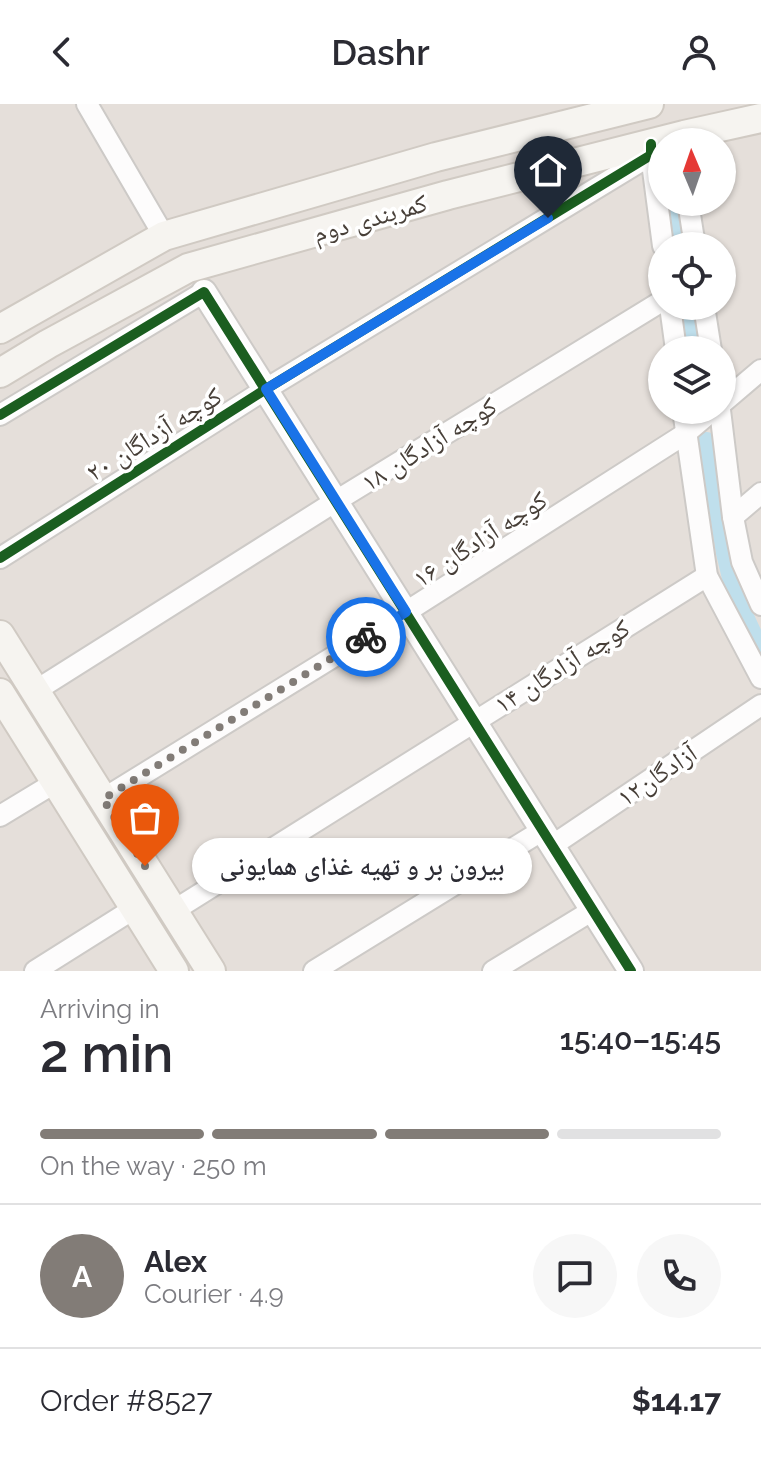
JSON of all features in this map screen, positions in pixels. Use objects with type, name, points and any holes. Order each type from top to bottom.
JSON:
[{"type":"main road","name":"کمربندی دوم","points":[[0,329],[164,236],[436,157],[649,104]]},
{"type":"main road","name":"کمربندی دوم","points":[[722,128],[761,118]]},
{"type":"main road","name":"کمربندی دوم","points":[[0,373],[188,268],[448,195],[648,152]]},
{"type":"main road","points":[[306,193],[319,233]]},
{"type":"main road","points":[[0,635],[211,971]]},
{"type":"main road","points":[[0,693],[174,971]]},
{"type":"street","points":[[87,104],[164,236]]},
{"type":"street","name":"کوچه آزداگان ۲۰","points":[[0,558],[266,389],[648,155]]},
{"type":"street","points":[[0,415],[204,292],[631,971]]},
{"type":"street","name":"کوچه آزادگان ۱۸","points":[[35,691],[648,310]]},
{"type":"street","points":[[736,391],[761,370]]},
{"type":"street","points":[[684,424],[698,497],[707,576],[761,678]]},
{"type":"street","name":"کوچه آزادگان ۱۶","points":[[103,799],[406,612],[697,424]]},
{"type":"street","points":[[722,424],[742,562],[761,605]]},
{"type":"street","points":[[733,517],[761,493]]},
{"type":"street","name":"کوچه آزادگان ۱۴","points":[[173,911],[707,576]]},
{"type":"street","name":"۱۲آزادگان","points":[[314,971],[548,838],[761,705]]},
{"type":"street","points":[[0,816],[56,782]]},
{"type":"street","points":[[35,971],[135,908]]},
{"type":"street","points":[[493,971],[593,910]]},
{"type":"shaded area","points":[[0,104],[761,104],[761,971],[0,971]]},
{"type":"waterway","points":[[677,216],[678,232]]},
{"type":"waterway","points":[[690,320],[692,336]]},
{"type":"waterway","points":[[707,441],[735,595],[761,651]]},
{"type":"cycle path","points":[[0,558],[266,389],[648,157]]},
{"type":"cycle path","points":[[0,415],[204,292],[631,971]]},
{"type":"way so far","points":[[145,866],[103,799],[366,637]]},
{"type":"place","name":"بیرون بر و تهیه غذای همایونی","points":[[145,866]]},
{"type":"route","points":[[366,637],[406,612],[266,389],[548,218]]}]
